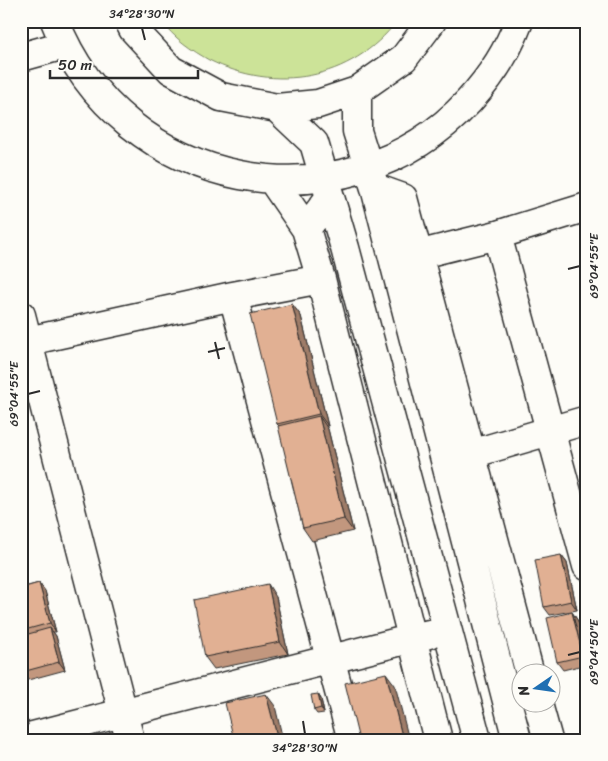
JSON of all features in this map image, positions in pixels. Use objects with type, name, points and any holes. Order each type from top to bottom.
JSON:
[{"type":"street","points":[[129,21],[133,29],[172,70],[221,97],[277,108],[318,104],[357,91],[404,58],[432,21]]},
{"type":"street","points":[[21,56],[59,33],[93,89],[130,126],[173,154],[222,172],[273,181],[327,187],[372,178],[453,118],[486,82],[512,40],[519,21]]},
{"type":"street","points":[[357,91],[357,131],[372,178],[517,740]]},
{"type":"street","points":[[277,108],[314,143],[449,629],[477,740]]},
{"type":"street","points":[[372,178],[402,198],[527,664]]},
{"type":"street","points":[[273,181],[306,228],[321,279],[438,740]]},
{"type":"street","points":[[306,228],[327,187]]},
{"type":"street","points":[[417,255],[497,235],[587,207]]},
{"type":"street","points":[[497,235],[587,566]]},
{"type":"street","points":[[28,341],[233,296],[321,279]]},
{"type":"street","points":[[233,296],[352,740]]},
{"type":"street","points":[[21,315],[130,740]]},
{"type":"street","points":[[471,454],[587,420]]},
{"type":"street","points":[[21,739],[485,619]]},
{"type":"street","points":[[541,714],[548,740]]},
{"type":"green space","points":[[162,21],[397,21],[378,41],[358,57],[335,68],[310,75],[285,78],[260,76],[234,70],[209,60],[177,38]]},
{"type":"building","points":[[292,304],[319,414],[277,424],[250,314]]},
{"type":"building","points":[[319,416],[344,519],[303,528],[278,426]]},
{"type":"building","points":[[561,555],[571,601],[544,607],[535,560]]},
{"type":"building","points":[[39,583],[50,623],[21,631],[21,588]]},
{"type":"building","points":[[268,584],[280,642],[205,657],[194,600]]},
{"type":"building","points":[[572,612],[583,656],[557,662],[547,618]]},
{"type":"building","points":[[50,628],[59,662],[22,672],[21,636]]},
{"type":"building","points":[[386,673],[403,740],[359,740],[345,683]]},
{"type":"building","points":[[266,694],[278,740],[234,740],[225,703]]},
{"type":"building","points":[[318,694],[321,708],[314,710],[311,695]]}]
